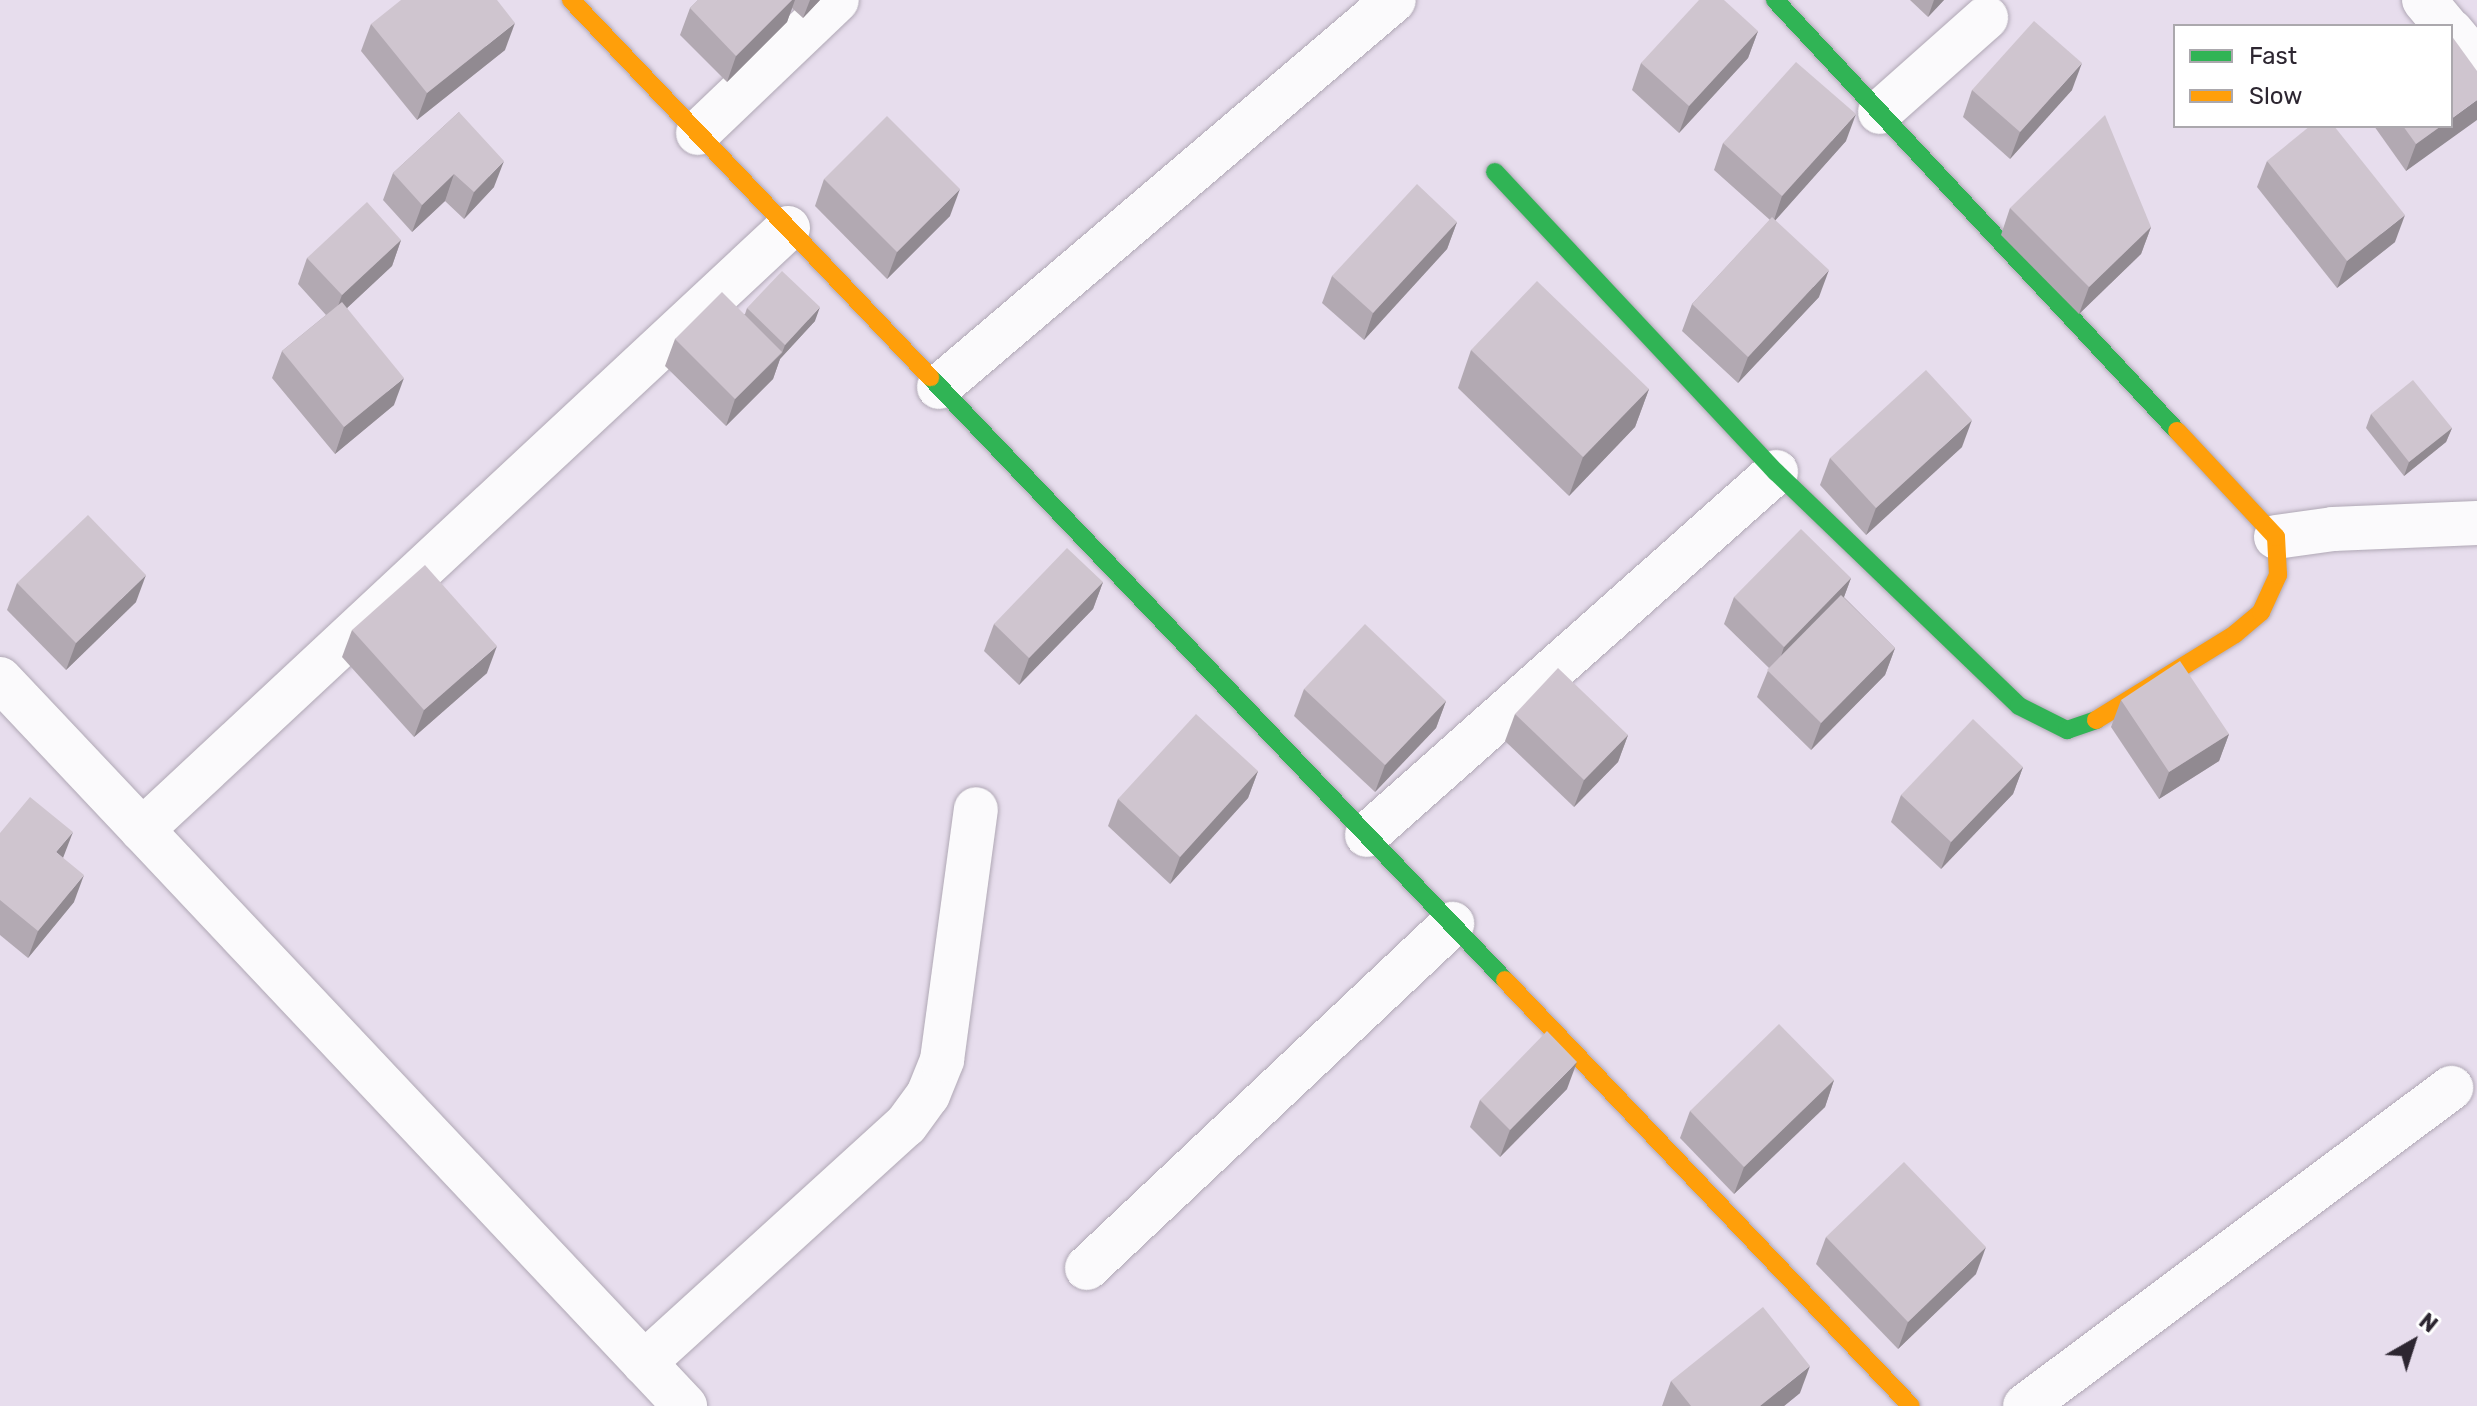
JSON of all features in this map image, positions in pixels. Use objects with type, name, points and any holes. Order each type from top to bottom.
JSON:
[{"type":"street","points":[[571,0],[1911,1406]]},
{"type":"street","points":[[698,133],[837,0]]},
{"type":"street","points":[[939,387],[1394,0]]},
{"type":"street","points":[[1495,172],[1776,472],[2019,706],[2067,730],[2103,718],[2235,634],[2261,612],[2278,575],[2276,537],[1775,0]]},
{"type":"street","points":[[2424,0],[2444,24]]},
{"type":"street","points":[[1880,112],[1986,18]]},
{"type":"street","points":[[2453,33],[2477,62]]},
{"type":"street","points":[[142,830],[788,228]]},
{"type":"street","points":[[1367,835],[1776,472]]},
{"type":"street","points":[[2276,537],[2333,529],[2477,523]]},
{"type":"street","points":[[0,679],[685,1406]]},
{"type":"street","points":[[644,1363],[906,1125],[928,1095],[942,1060],[976,809]]},
{"type":"street","points":[[1087,1268],[1452,924]]},
{"type":"street","points":[[2025,1406],[2451,1088]]},
{"type":"building","points":[[401,0],[497,0],[515,23],[427,93],[371,24]]},
{"type":"building","points":[[698,0],[792,0],[736,56],[690,8]]},
{"type":"building","points":[[1699,0],[1724,0],[1758,31],[1689,106],[1641,63]]},
{"type":"building","points":[[2034,21],[2082,63],[2020,132],[1972,90]]},
{"type":"building","points":[[2453,38],[2477,71],[2477,100],[2453,118]]},
{"type":"building","points":[[1796,62],[1856,114],[1782,196],[1723,143]]},
{"type":"building","points":[[459,112],[504,161],[474,192],[454,174],[422,205],[393,173]]},
{"type":"building","points":[[2105,115],[2151,227],[2089,287],[2010,208]]},
{"type":"building","points":[[887,116],[960,189],[897,252],[824,179]]},
{"type":"building","points":[[2308,128],[2336,128],[2405,215],[2347,261],[2267,161]]},
{"type":"building","points":[[2404,128],[2438,128],[2416,144]]},
{"type":"building","points":[[1417,184],[1457,222],[1373,313],[1332,276]]},
{"type":"building","points":[[367,202],[401,240],[342,295],[307,258]]},
{"type":"building","points":[[1772,217],[1829,270],[1748,357],[1692,304]]},
{"type":"building","points":[[782,271],[820,307],[785,345],[747,308]]},
{"type":"building","points":[[1537,281],[1649,389],[1583,457],[1471,350]]},
{"type":"building","points":[[722,292],[782,352],[735,399],[675,339]]},
{"type":"building","points":[[342,302],[404,378],[344,427],[282,351]]},
{"type":"building","points":[[1926,370],[1972,420],[1876,508],[1830,458]]},
{"type":"building","points":[[2413,380],[2452,428],[2409,462],[2371,414]]},
{"type":"building","points":[[88,515],[146,575],[76,643],[17,583]]},
{"type":"building","points":[[1801,529],[1851,578],[1784,647],[1734,597]]},
{"type":"building","points":[[1067,548],[1103,582],[1029,658],[994,624]]},
{"type":"building","points":[[425,565],[497,646],[424,710],[352,630]]},
{"type":"building","points":[[1841,595],[1895,648],[1821,723],[1767,670]]},
{"type":"building","points":[[1365,624],[1446,701],[1385,765],[1304,689]]},
{"type":"building","points":[[2180,661],[2229,734],[2169,772],[2121,700]]},
{"type":"building","points":[[1558,668],[1628,735],[1584,780],[1515,714]]},
{"type":"building","points":[[1196,714],[1258,771],[1180,857],[1118,799]]},
{"type":"building","points":[[1973,719],[2023,767],[1951,842],[1901,795]]},
{"type":"building","points":[[30,797],[73,832],[56,852],[84,875],[38,931],[0,900],[0,833]]},
{"type":"building","points":[[1779,1024],[1834,1080],[1744,1167],[1690,1111]]},
{"type":"building","points":[[1547,1031],[1577,1062],[1510,1130],[1480,1100]]},
{"type":"building","points":[[1904,1162],[1986,1247],[1908,1322],[1826,1237]]},
{"type":"building","points":[[1763,1307],[1810,1366],[1760,1406],[1691,1406],[1671,1381]]},
{"type":"traffic: fast","points":[[1775,0],[2177,431]]},
{"type":"traffic: fast","points":[[1495,172],[1776,472],[2019,706],[2067,730],[2096,720]]},
{"type":"traffic: fast","points":[[930,377],[1505,980]]},
{"type":"traffic: slow","points":[[571,0],[930,377]]},
{"type":"traffic: slow","points":[[2096,720],[2235,634],[2261,612],[2278,575],[2276,537],[2177,431]]},
{"type":"traffic: slow","points":[[1505,980],[1911,1406]]}]
